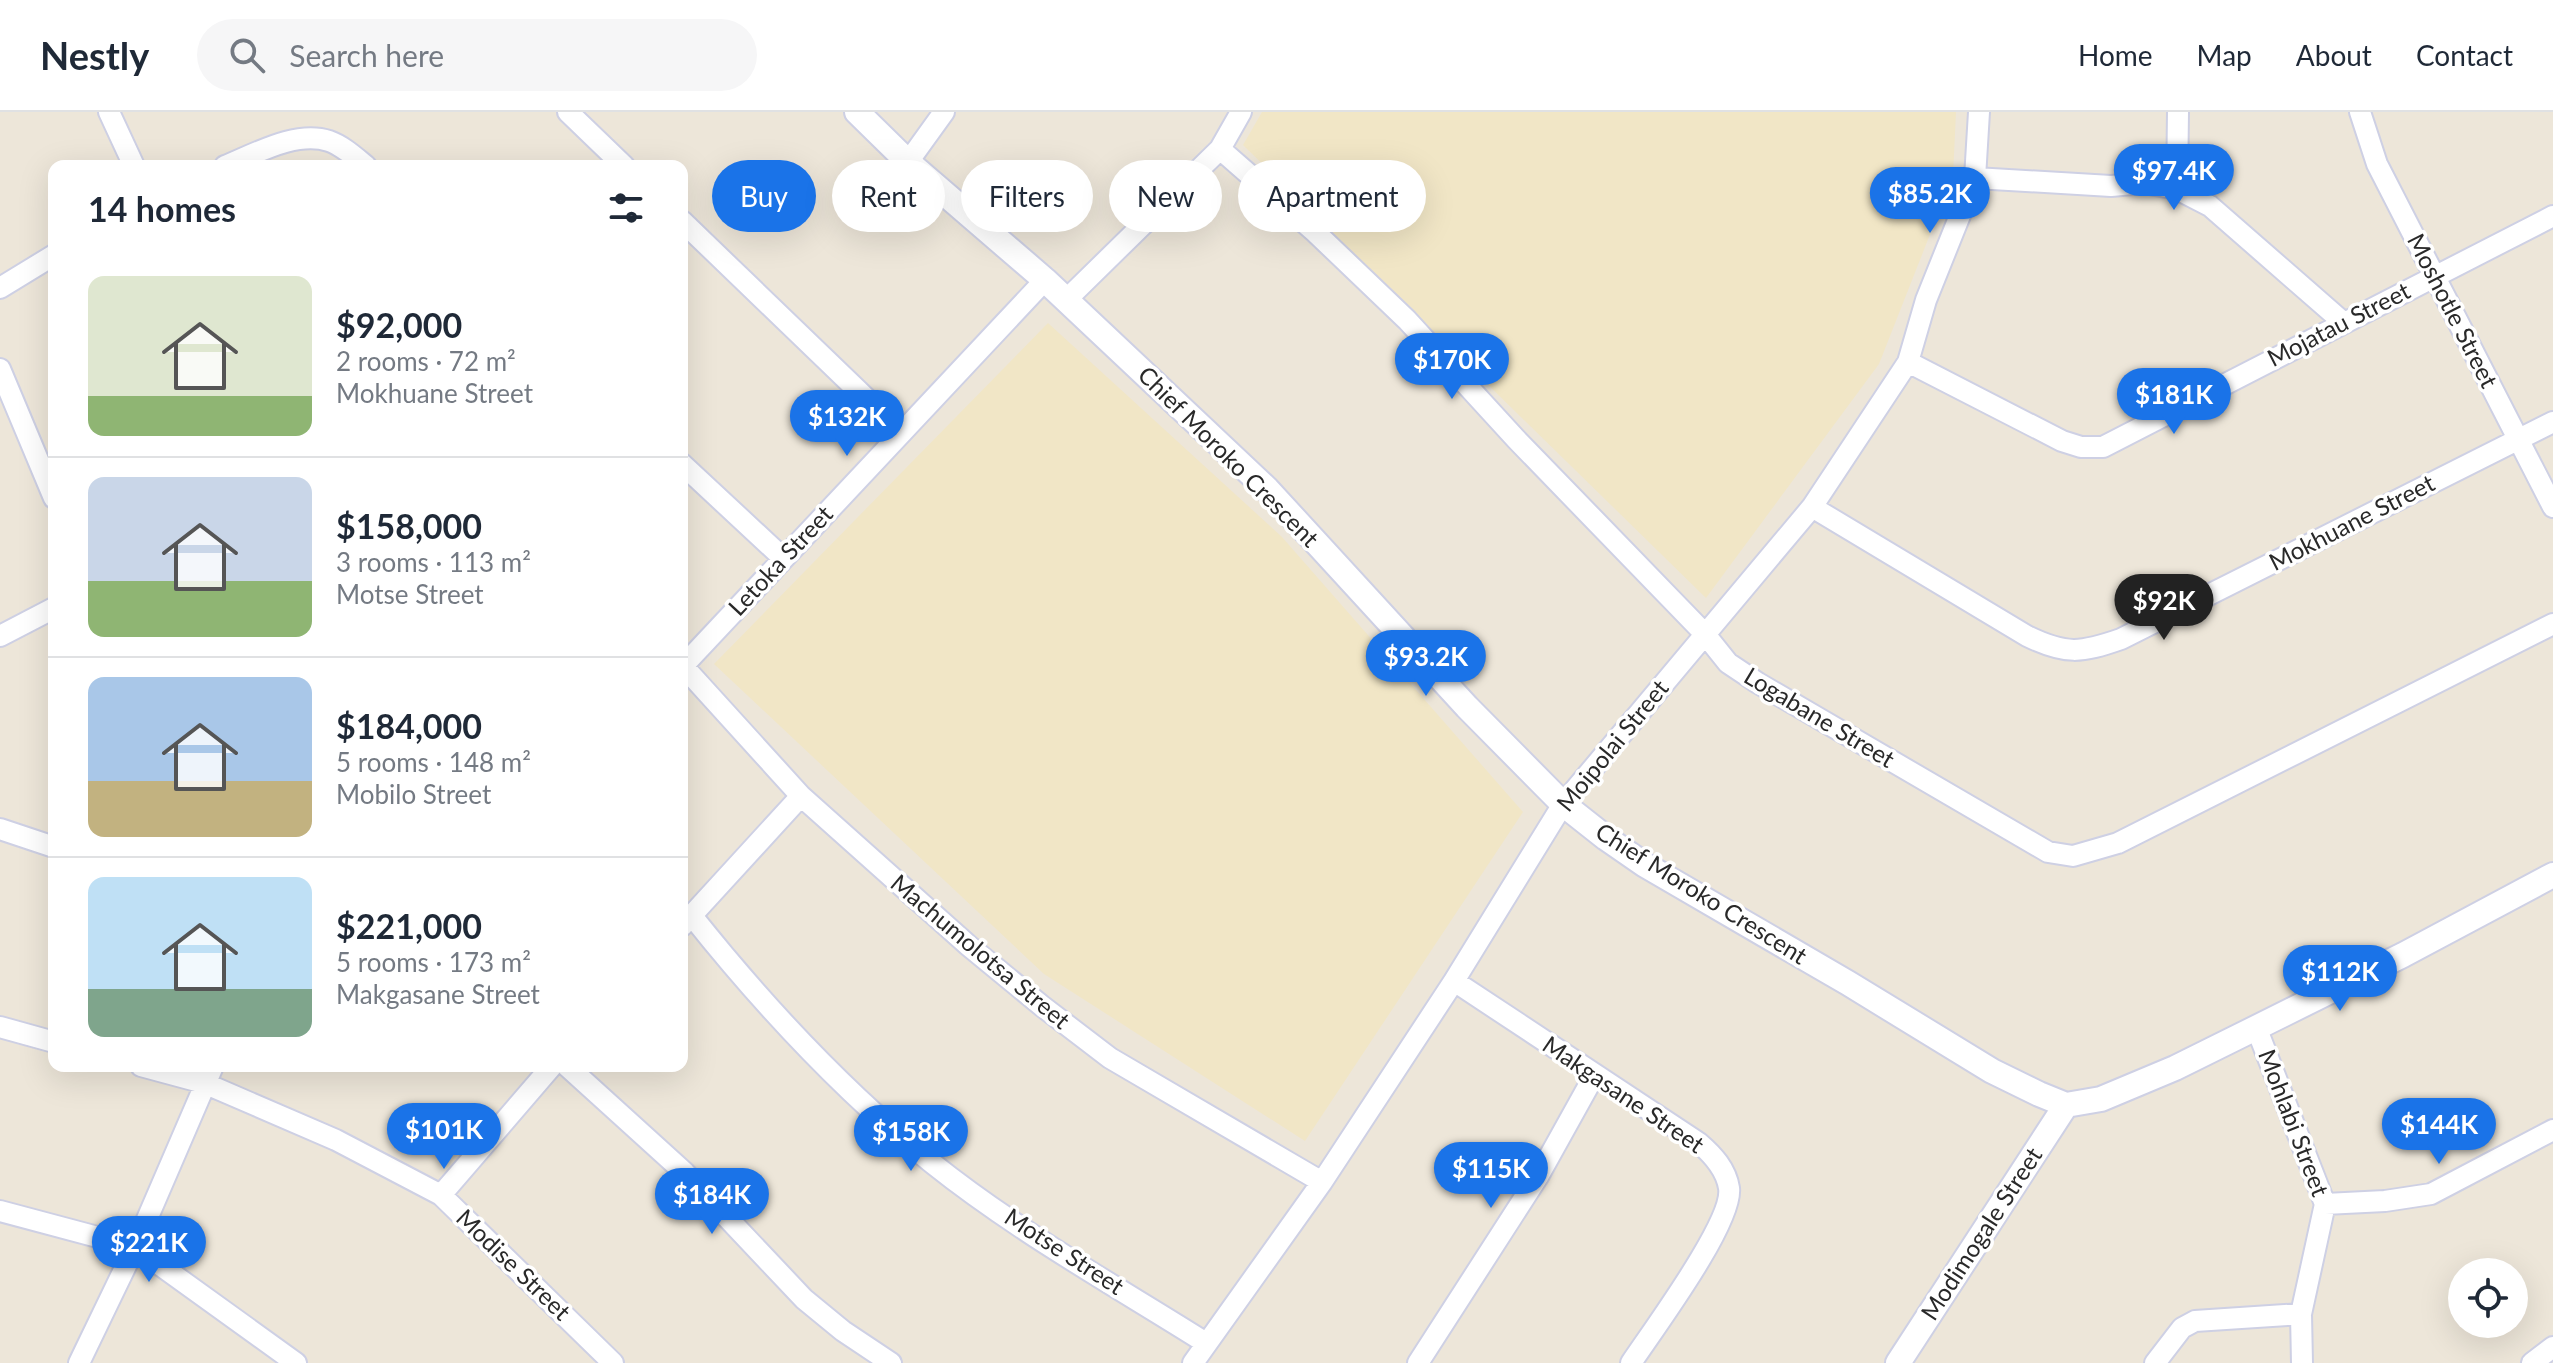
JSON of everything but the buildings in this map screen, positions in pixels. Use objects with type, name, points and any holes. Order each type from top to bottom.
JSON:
[{"type":"street","points":[[109,112],[131,160]]},
{"type":"street","points":[[568,112],[618,160]]},
{"type":"street","name":"Chief Moroko Crescent","points":[[857,112],[906,160]]},
{"type":"street","points":[[909,160],[944,112]]},
{"type":"street","points":[[1066,300],[1220,149],[1241,112]]},
{"type":"street","name":"Moipolai Street","points":[[1193,1363],[1322,1182],[1454,981],[1563,804],[1812,507],[1908,362],[1926,300],[1975,178],[1979,112]]},
{"type":"street","points":[[2177,189],[2178,112]]},
{"type":"street","name":"Moshotle Street","points":[[2360,112],[2377,164],[2553,507]]},
{"type":"street","points":[[241,160],[282,144],[317,139],[340,147],[358,160]]},
{"type":"street","name":"Logabane Street","points":[[1220,149],[1315,232],[1407,320],[1516,439],[1704,633],[1728,663],[2048,852],[2073,856],[2118,843],[2553,624]]},
{"type":"street","points":[[1975,178],[2111,186],[2144,183],[2177,189],[2210,206],[2344,323]]},
{"type":"street","name":"Chief Moroko Crescent","points":[[945,194],[1045,280],[1267,489],[1467,707],[1563,804],[1645,865],[1992,1071],[2066,1105]]},
{"type":"street","name":"Mojatau Street","points":[[1908,362],[2062,441],[2093,448],[2118,440],[2553,216]]},
{"type":"street","points":[[688,227],[901,432]]},
{"type":"street","points":[[0,288],[48,259]]},
{"type":"street","name":"Letoka Street","points":[[688,660],[1045,280]]},
{"type":"street","points":[[0,369],[48,484]]},
{"type":"street","name":"Mokhuane Street","points":[[1812,507],[2027,636],[2054,649],[2075,652],[2121,639],[2553,422]]},
{"type":"street","points":[[688,470],[783,558]]},
{"type":"street","points":[[0,636],[48,611]]},
{"type":"street","name":"Machumolotsa Street","points":[[688,673],[801,796],[969,946],[1110,1058],[1322,1182]]},
{"type":"street","points":[[688,920],[801,796]]},
{"type":"street","points":[[0,829],[48,845]]},
{"type":"street","points":[[2066,1105],[2101,1099],[2175,1068],[2403,955],[2553,875]]},
{"type":"street","name":"Motse Street","points":[[688,922],[880,1119],[934,1164],[1009,1218],[1206,1343]]},
{"type":"street","name":"Makgasane Street","points":[[1454,981],[1699,1143],[1723,1170],[1729,1187],[1729,1202],[1718,1228],[1631,1363]]},
{"type":"street","points":[[0,1027],[48,1040]]},
{"type":"street","name":"Mohlabi Street","points":[[2256,1027],[2325,1204],[2301,1314],[2302,1363]]},
{"type":"street","name":"Modise Street","points":[[186,1072],[209,1075],[441,1195],[613,1363]]},
{"type":"street","points":[[441,1195],[547,1072]]},
{"type":"street","points":[[574,1072],[685,1173],[804,1299],[843,1331],[891,1363]]},
{"type":"street","points":[[79,1363],[135,1247],[209,1075]]},
{"type":"street","points":[[1418,1363],[1539,1175],[1594,1076]]},
{"type":"street","name":"Modimogale Street","points":[[1898,1363],[2066,1105]]},
{"type":"street","points":[[2325,1204],[2385,1201],[2431,1194],[2553,1130]]},
{"type":"street","points":[[0,1211],[135,1247],[296,1363]]},
{"type":"street","points":[[2155,1363],[2182,1328],[2195,1321],[2301,1314]]},
{"type":"street","points":[[2532,1363],[2553,1347]]},
{"type":"shaded area","points":[[1262,112],[1956,112],[1953,176],[1879,364],[1706,598],[1332,232],[1426,232],[1426,160],[1258,160],[1243,145]]},
{"type":"shaded area","points":[[1048,323],[1282,537],[1523,812],[1305,1141],[1044,974],[714,664]]}]
